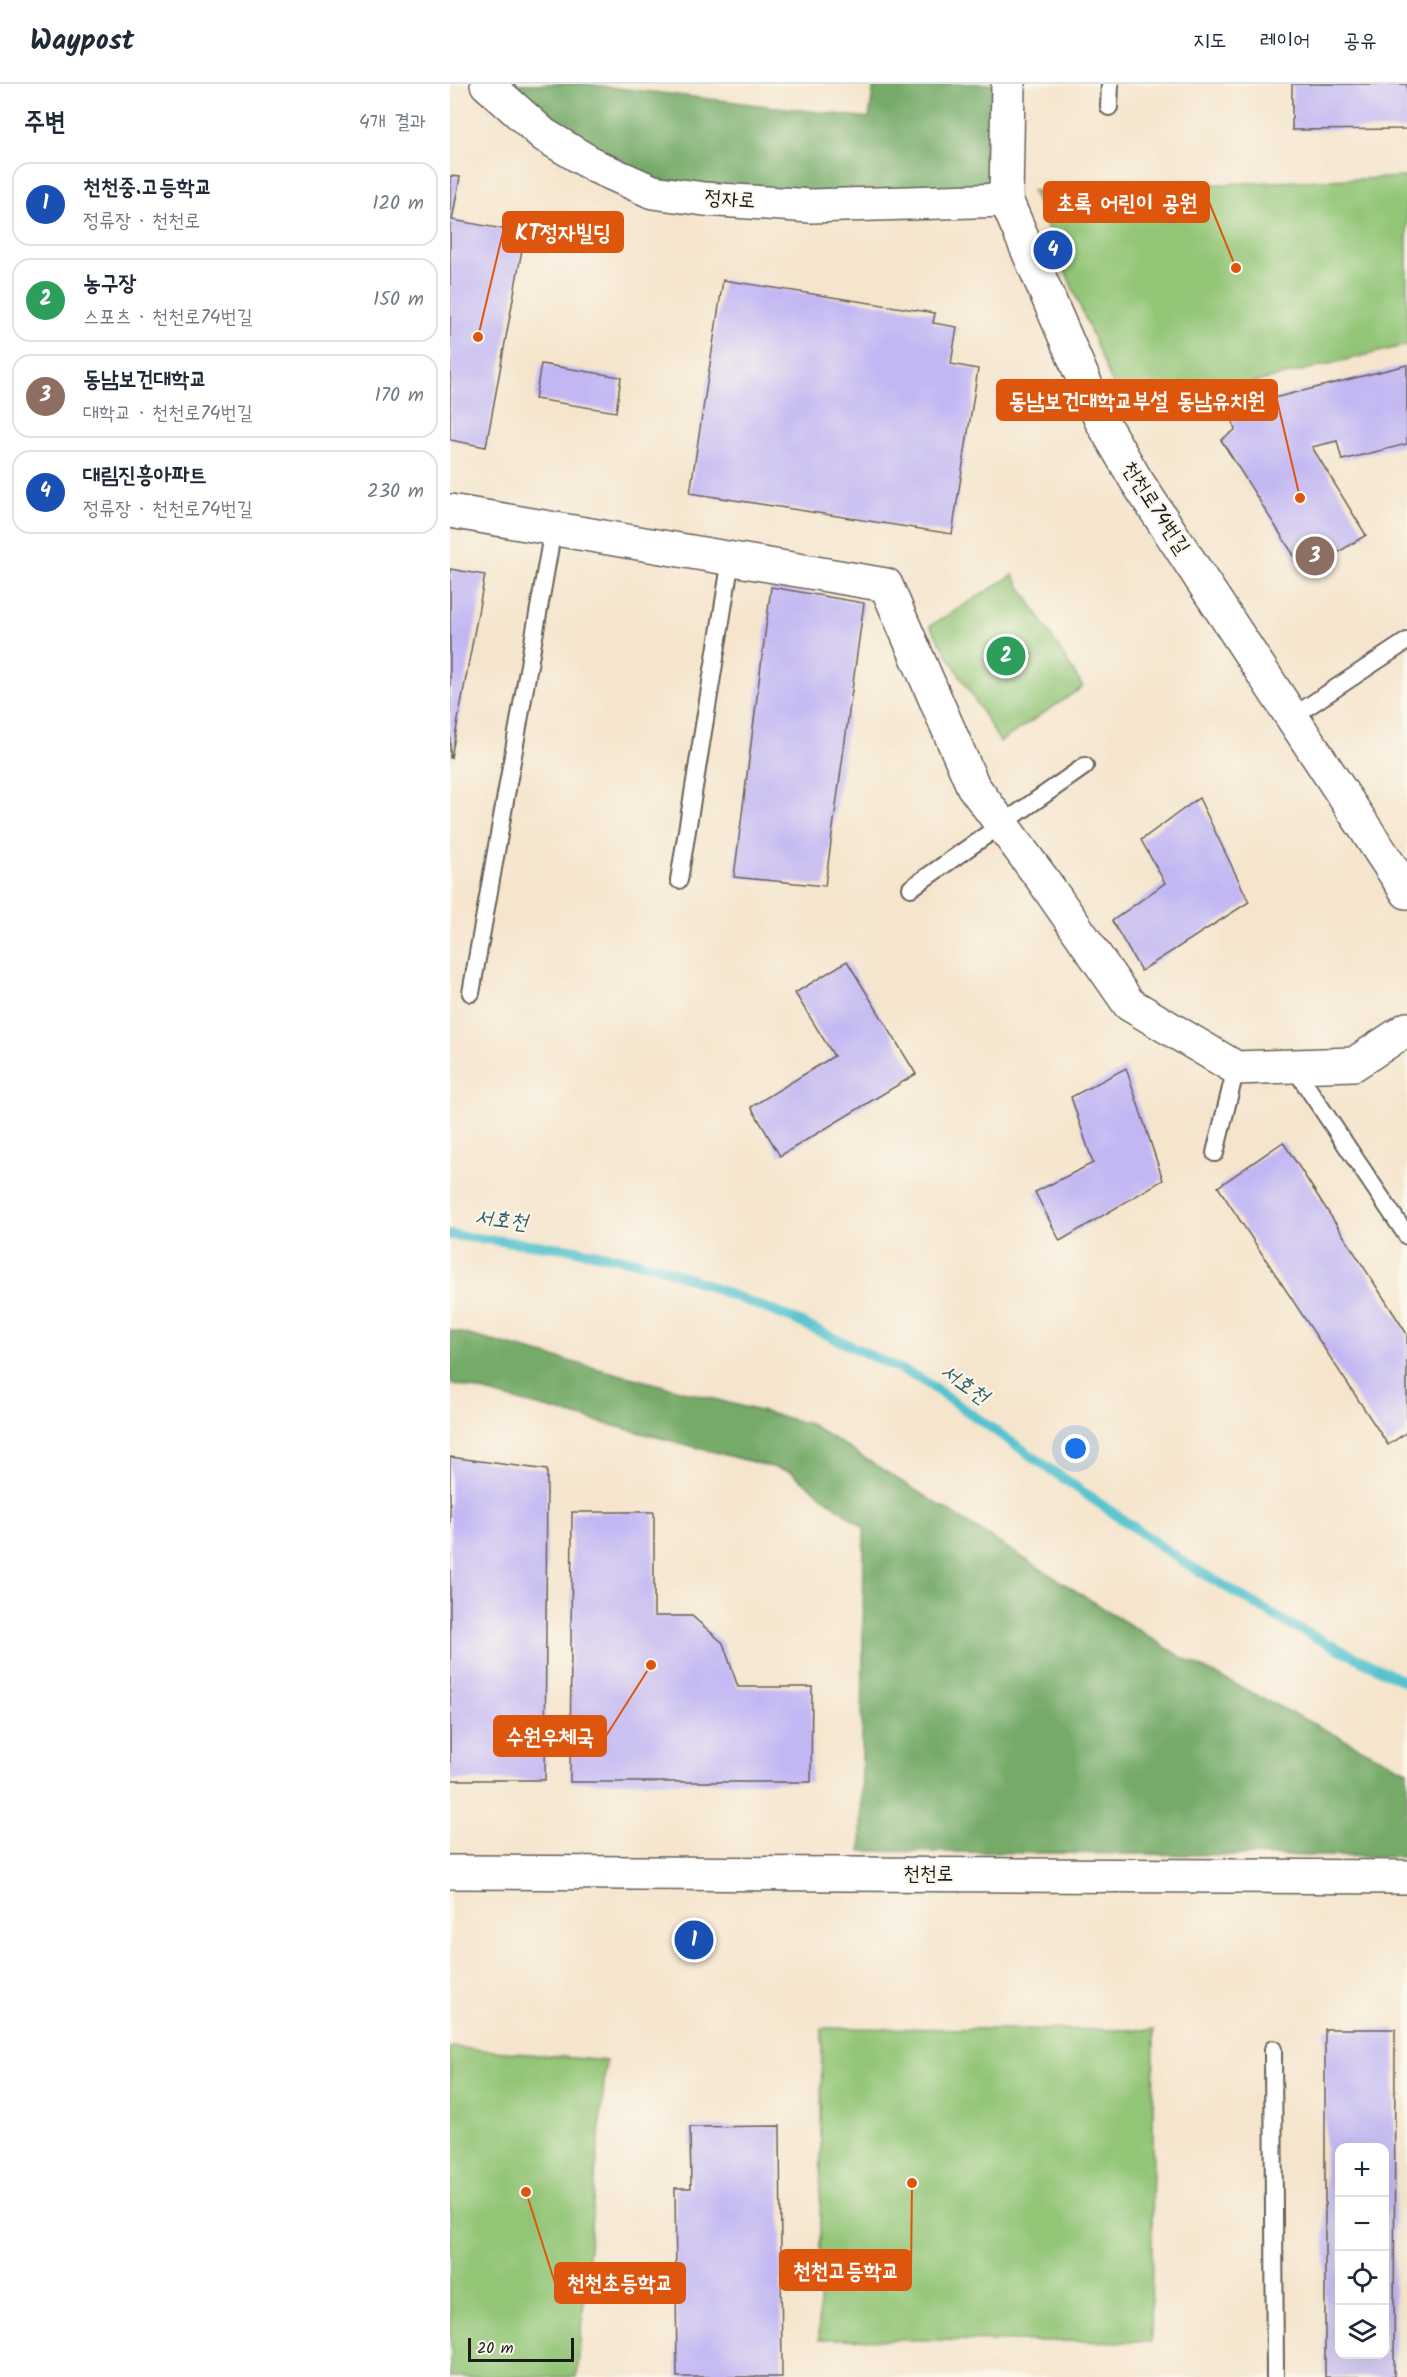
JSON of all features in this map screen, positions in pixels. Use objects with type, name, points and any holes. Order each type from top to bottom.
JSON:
[{"type":"street","name":"정자로","points":[[487,84],[544,135],[597,167],[653,192],[705,199],[811,206],[1006,200]]},
{"type":"street","name":"천천로74번길","points":[[1008,84],[1006,200],[1101,420],[1136,480],[1407,892]]},
{"type":"street","points":[[450,511],[886,585],[973,786],[1129,1004],[1236,1068],[1354,1064],[1407,1029]]},
{"type":"street","name":"천천로","points":[[450,1872],[1407,1877]]},
{"type":"lane","points":[[1109,107],[1110,84]]},
{"type":"lane","points":[[471,993],[553,529]]},
{"type":"lane","points":[[679,880],[731,559]]},
{"type":"lane","points":[[1292,717],[1407,641]]},
{"type":"lane","points":[[911,888],[1085,766]]},
{"type":"lane","points":[[1293,1066],[1407,1236]]},
{"type":"lane","points":[[1215,1153],[1236,1068]]},
{"type":"lane","points":[[1273,2049],[1275,2377]]},
{"type":"green space","points":[[497,84],[585,84],[869,118],[874,84],[1004,84],[1002,195],[897,199],[656,184],[598,158]]},
{"type":"green space","points":[[1407,177],[1407,345],[1125,414],[1032,191]]},
{"type":"green space","points":[[1013,575],[1083,687],[1000,742],[930,626]]},
{"type":"green space","points":[[450,1330],[810,1424],[1181,1657],[1407,1771],[1407,1857],[861,1851],[864,1528],[791,1472],[450,1383]]},
{"type":"green space","points":[[822,2028],[1154,2030],[1151,2342],[819,2339]]},
{"type":"green space","points":[[450,2047],[606,2061],[577,2377],[450,2377]]},
{"type":"building","points":[[1292,84],[1407,84],[1407,129],[1292,130]]},
{"type":"building","points":[[450,176],[460,177],[452,220],[525,233],[486,447],[450,440]]},
{"type":"building","points":[[723,280],[935,313],[933,323],[957,327],[951,364],[978,369],[952,534],[690,493]]},
{"type":"building","points":[[541,364],[621,377],[616,412],[535,399]]},
{"type":"building","points":[[1407,365],[1407,444],[1342,460],[1337,441],[1312,447],[1366,535],[1305,573],[1221,440],[1235,430],[1230,409]]},
{"type":"building","points":[[450,569],[485,575],[451,758],[450,758]]},
{"type":"building","points":[[771,587],[864,603],[825,886],[734,877]]},
{"type":"building","points":[[1199,798],[1249,902],[1141,971],[1112,921],[1165,883],[1141,840]]},
{"type":"building","points":[[847,961],[916,1074],[780,1156],[751,1107],[834,1056],[795,993]]},
{"type":"building","points":[[1126,1068],[1163,1180],[1060,1241],[1035,1192],[1093,1163],[1071,1097]]},
{"type":"building","points":[[1283,1142],[1407,1334],[1407,1432],[1388,1445],[1218,1187]]},
{"type":"building","points":[[450,1457],[547,1470],[545,1780],[450,1780]]},
{"type":"building","points":[[572,1512],[654,1512],[654,1616],[692,1616],[723,1643],[738,1687],[812,1687],[811,1782],[570,1782]]},
{"type":"building","points":[[1325,2029],[1395,2029],[1394,2377],[1325,2377]]},
{"type":"building","points":[[780,2126],[782,2377],[677,2377],[675,2188],[691,2188],[690,2127]]},
{"type":"waterway","name":"서호천","points":[[450,1235],[572,1249],[658,1266],[793,1319],[921,1379],[1182,1561],[1289,1624],[1407,1683]]},
{"type":"place","name":"대림진흥아파트","points":[[1053,250]]},
{"type":"place","name":"초록 어린이 공원","points":[[1236,268]]},
{"type":"place","name":"KT정자빌딩","points":[[478,337]]},
{"type":"place","name":"동남보건대학교부설 동남유치원","points":[[1300,498]]},
{"type":"place","name":"동남보건대학교","points":[[1315,556]]},
{"type":"place","name":"농구장","points":[[1006,656]]},
{"type":"place","name":"수원우체국","points":[[651,1665]]},
{"type":"place","name":"천천중.고등학교","points":[[694,1940]]},
{"type":"place","name":"천천고등학교","points":[[912,2183]]},
{"type":"place","name":"천천초등학교","points":[[526,2192]]}]
